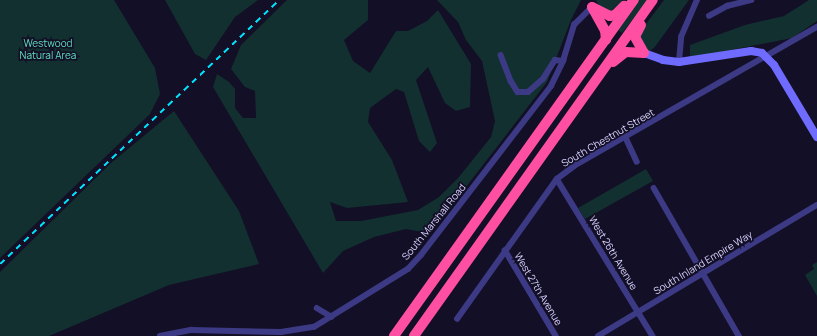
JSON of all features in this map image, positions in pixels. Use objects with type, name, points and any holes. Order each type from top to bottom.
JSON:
[{"type":"highway","points":[[592,3],[610,16],[620,11],[628,0]]},
{"type":"highway","points":[[394,336],[413,313],[634,0]]},
{"type":"highway","points":[[414,336],[430,316],[653,0]]},
{"type":"highway","points":[[644,53],[635,37],[658,0]]},
{"type":"highway","points":[[592,3],[605,30],[606,40]]},
{"type":"highway","points":[[600,75],[626,52],[644,53]]},
{"type":"highway","points":[[400,336],[413,313]]},
{"type":"highway","points":[[419,336],[430,316]]},
{"type":"street","points":[[679,62],[681,37],[697,0]]},
{"type":"street","points":[[710,16],[732,4],[751,0]]},
{"type":"street","name":"South Marshall Road","points":[[160,336],[191,330],[281,332],[314,327],[408,269],[421,255],[551,86],[563,61],[574,25],[592,3]]},
{"type":"street","name":"South Chestnut Street","points":[[457,319],[557,179],[574,166],[626,138],[817,27]]},
{"type":"street","points":[[644,53],[663,60],[679,62],[751,51],[767,56],[817,137]]},
{"type":"street","points":[[501,55],[511,81],[518,92],[528,92],[543,79],[555,60],[563,61]]},
{"type":"street","points":[[626,138],[637,162]]},
{"type":"street","name":"West 26th Avenue","points":[[557,179],[653,336]]},
{"type":"street","points":[[654,188],[702,274],[739,336]]},
{"type":"street","name":"South Inland Empire Way","points":[[598,336],[817,205]]},
{"type":"street","name":"West 27th Avenue","points":[[505,250],[556,336]]},
{"type":"street","points":[[317,308],[332,317]]},
{"type":"green space","name":"Westwood Natural Area","points":[[0,0],[114,0],[155,68],[160,94],[150,114],[0,258]]},
{"type":"green space","points":[[165,0],[258,0],[235,17],[206,60],[195,54]]},
{"type":"green space","points":[[287,0],[368,0],[368,20],[344,40],[353,61],[370,73],[396,31],[408,31],[427,21],[438,10],[471,64],[470,107],[456,111],[445,103],[428,67],[416,80],[437,143],[430,152],[419,141],[404,92],[396,89],[370,108],[368,122],[392,160],[408,202],[347,208],[330,202],[336,221],[361,221],[418,210],[439,197],[459,177],[491,137],[495,121],[482,61],[466,40],[458,22],[437,0],[581,0],[571,20],[547,82],[442,218],[428,233],[406,229],[374,237],[343,251],[323,273],[213,87],[217,74],[229,82],[235,89],[235,108],[243,118],[256,118],[255,91],[245,87],[231,69],[241,45]]},
{"type":"green space","points":[[596,0],[623,0],[610,12],[602,11]]},
{"type":"green space","points":[[639,0],[648,0],[622,33],[618,30]]},
{"type":"green space","points":[[664,0],[689,0],[654,48],[648,52],[639,40],[640,32]]},
{"type":"green space","points":[[809,0],[817,0],[817,21],[792,38],[690,58],[690,45],[745,25],[784,16]]},
{"type":"green space","points":[[174,111],[239,211],[259,264],[169,285],[49,336],[0,336],[0,272],[111,163]]},
{"type":"green space","points":[[646,169],[653,181],[585,219],[578,208]]},
{"type":"green space","points":[[817,262],[817,296],[805,275],[814,269],[812,265]]},
{"type":"railway","points":[[0,264],[279,0]]}]
